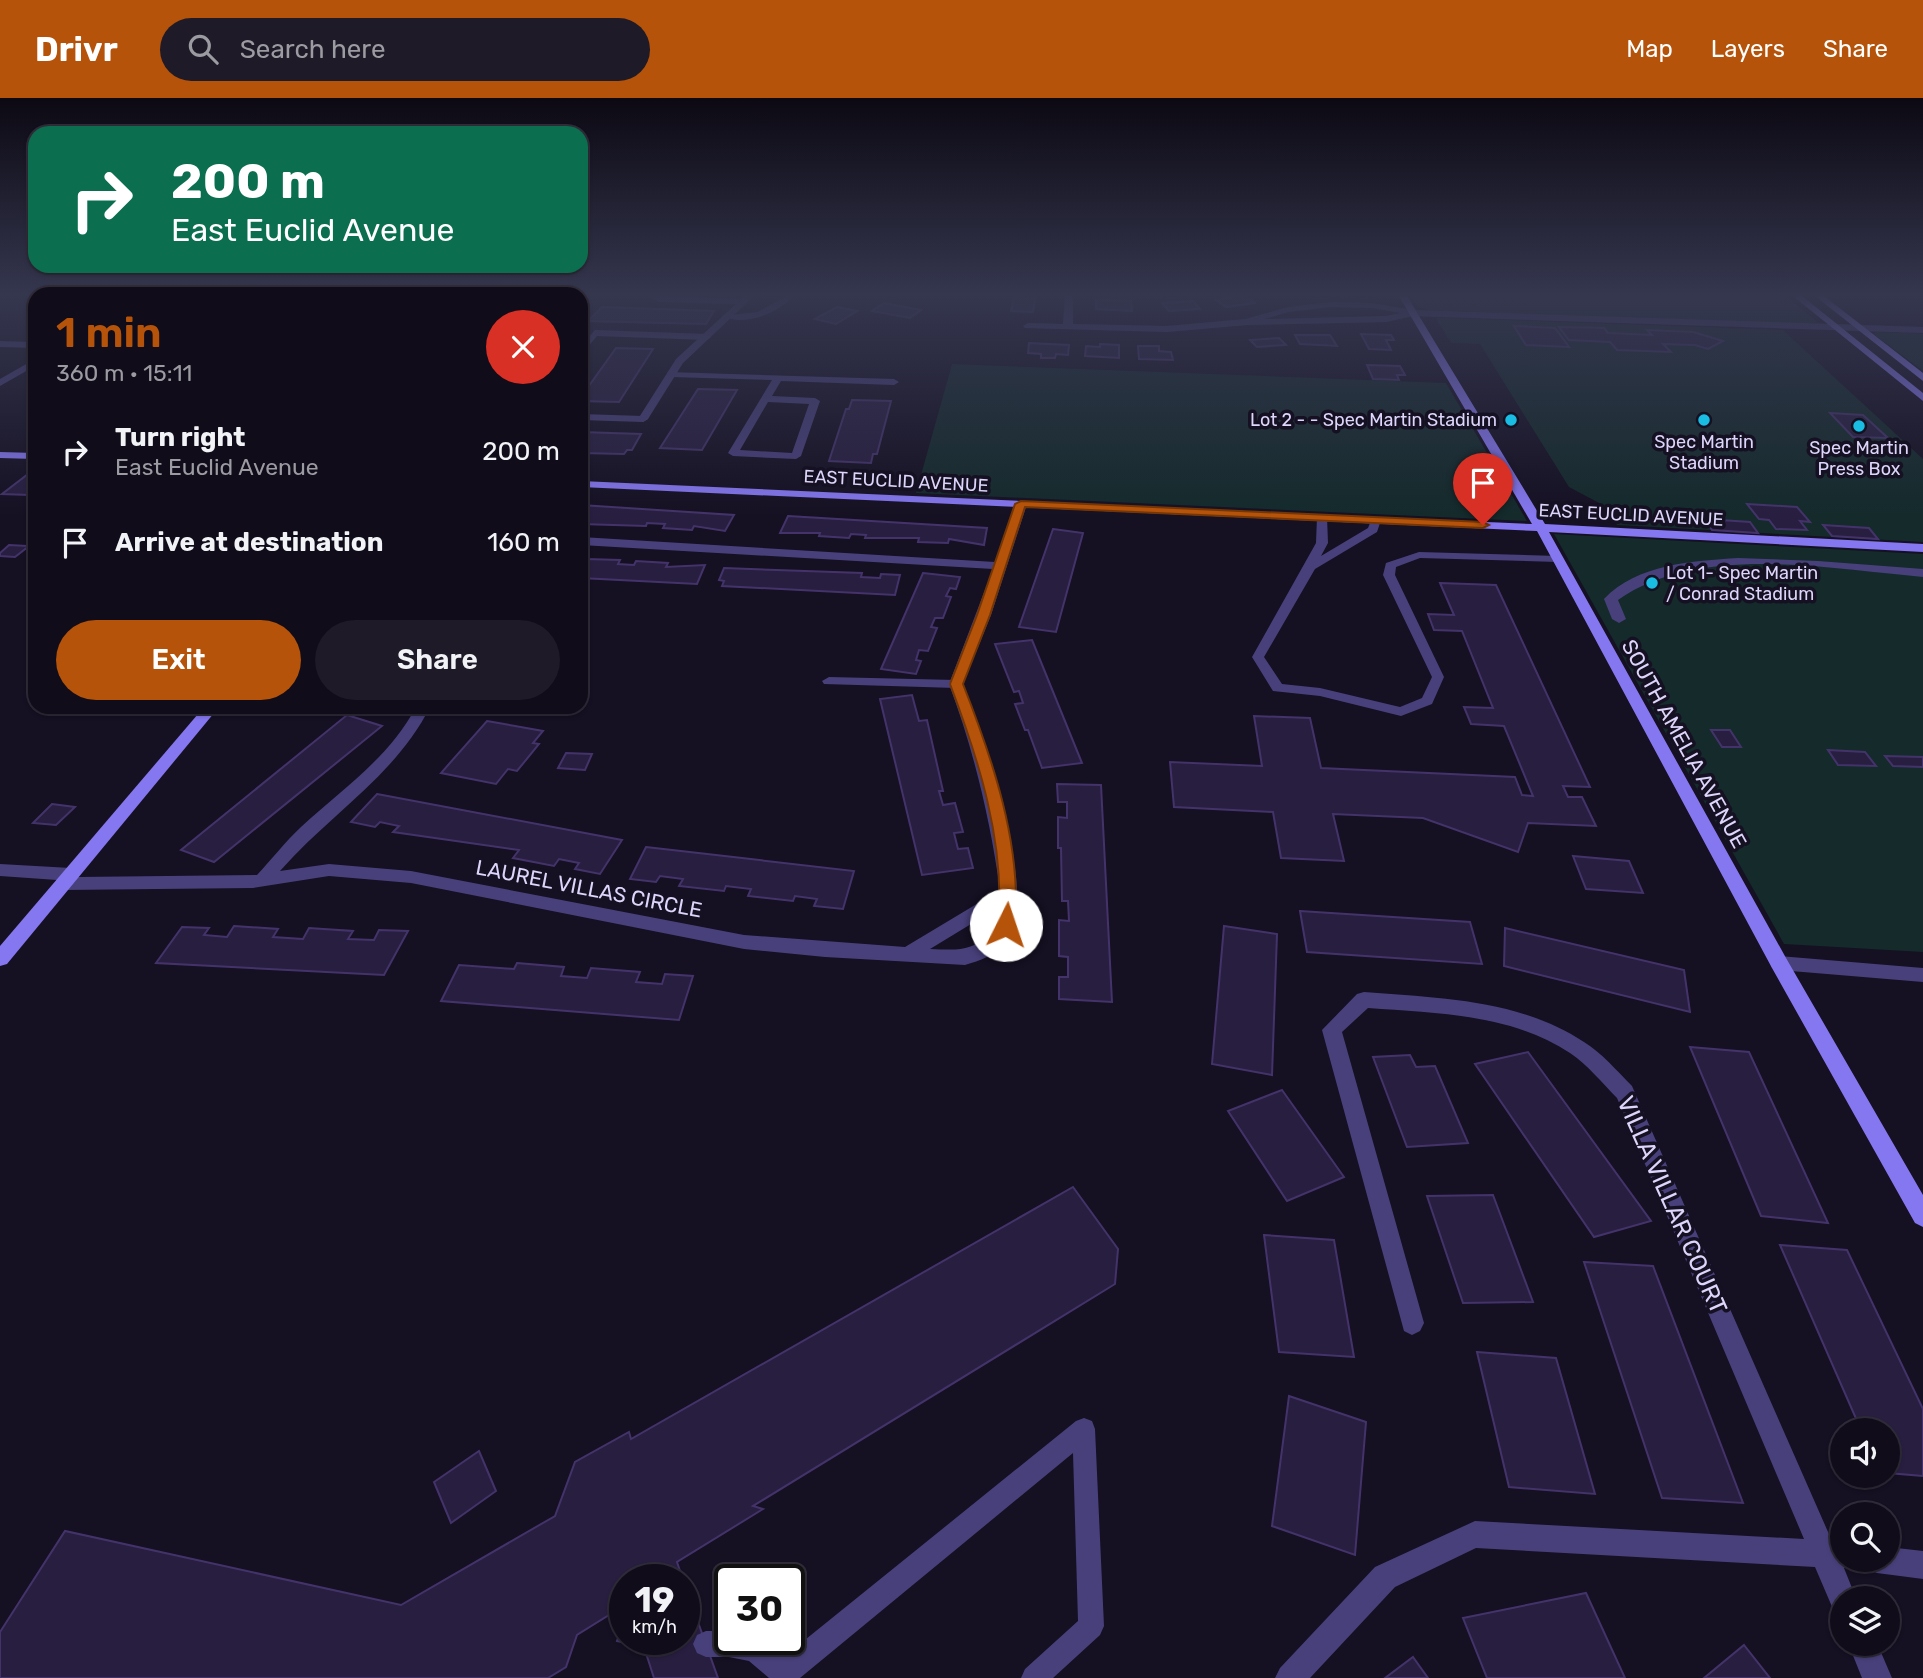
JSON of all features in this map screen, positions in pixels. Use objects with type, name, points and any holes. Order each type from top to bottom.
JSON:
[{"type":"street","points":[[0,383],[22,370]]},
{"type":"street","points":[[643,419],[674,370]]},
{"type":"street","name":"SOUTH AMELIA AVENUE","points":[[1447,370],[1541,528],[1779,963],[1923,1216]]},
{"type":"street","points":[[1889,370],[1923,398]]},
{"type":"street","points":[[0,455],[28,456]]},
{"type":"street","name":"EAST EUCLID AVENUE","points":[[588,484],[1322,517],[1923,548]]},
{"type":"street","points":[[956,684],[1021,504]]},
{"type":"street","points":[[588,541],[1000,566]]},
{"type":"street","points":[[1619,619],[1611,599],[1639,580],[1692,565],[1750,562],[1923,573]]},
{"type":"street","name":"LAUREL VILLAS CIRCLE","points":[[0,870],[67,879],[263,880],[329,870],[411,877],[744,942],[965,958],[987,948],[1000,938],[1006,925],[1009,893],[1000,828],[974,731],[956,684]]},
{"type":"street","points":[[0,959],[206,714]]},
{"type":"street","points":[[263,880],[305,833],[370,775],[417,724],[421,714]]},
{"type":"street","points":[[908,955],[928,940],[1009,893]]},
{"type":"street","points":[[1779,963],[1923,975]]},
{"type":"street","name":"VILLA VILLAR COURT","points":[[1412,1323],[1332,1030],[1364,1000],[1465,1009],[1523,1020],[1577,1047],[1625,1092],[1830,1547]]},
{"type":"street","points":[[1290,1678],[1385,1577],[1475,1534],[1830,1554]]},
{"type":"street","points":[[1900,1562],[1923,1565]]},
{"type":"street","points":[[1868,1656],[1877,1678]]},
{"type":"lane","points":[[671,373],[894,382]]},
{"type":"lane","points":[[766,398],[815,401],[796,456],[733,453],[766,398],[778,378]]},
{"type":"lane","points":[[588,417],[643,419]]},
{"type":"lane","points":[[1322,517],[1322,543],[1258,657],[1278,688],[1320,692],[1401,712],[1427,701],[1438,677],[1389,575],[1391,565],[1404,558],[1419,555],[1558,559]]},
{"type":"lane","points":[[1310,567],[1373,530],[1376,520]]},
{"type":"lane","points":[[829,681],[956,684]]},
{"type":"lane","points":[[706,1644],[733,1643],[761,1652],[785,1676],[1084,1429],[1091,1626],[1034,1678]]},
{"type":"green space","points":[[950,370],[1101,370],[1446,383],[1527,521],[916,493]]},
{"type":"green space","name":"Spec Martin Stadium","points":[[1496,370],[1826,370],[1923,459],[1923,542],[1617,525],[1603,505],[1569,487]]},
{"type":"green space","points":[[1554,534],[1923,554],[1923,952],[1784,944]]},
{"type":"building","points":[[600,370],[640,370],[619,402],[588,401],[588,387]]},
{"type":"building","points":[[1369,370],[1402,370],[1405,375],[1397,375],[1399,380],[1373,379]]},
{"type":"building","points":[[698,389],[737,390],[702,450],[660,448]]},
{"type":"building","points":[[852,400],[891,401],[877,454],[873,454],[871,463],[829,461],[846,409],[849,409]]},
{"type":"building","name":"Spec Martin Press Box","points":[[1830,413],[1863,415],[1888,438],[1853,437]]},
{"type":"building","points":[[588,432],[641,434],[632,450],[627,450],[624,454],[588,453]]},
{"type":"building","points":[[28,474],[28,495],[2,494]]},
{"type":"building","points":[[1747,504],[1797,507],[1810,522],[1800,521],[1807,530],[1776,529],[1769,520],[1759,519]]},
{"type":"building","points":[[588,505],[734,515],[725,531],[694,526],[692,530],[663,528],[665,524],[647,523],[646,526],[588,524]]},
{"type":"building","points":[[788,516],[987,528],[984,545],[949,539],[948,543],[918,542],[919,538],[865,538],[866,535],[851,534],[849,538],[819,536],[820,533],[780,533]]},
{"type":"building","points":[[1705,519],[1750,522],[1758,533],[1712,530]]},
{"type":"building","points":[[1823,525],[1869,528],[1878,539],[1832,536]]},
{"type":"building","points":[[1053,529],[1083,533],[1056,632],[1019,627]]},
{"type":"building","points":[[9,545],[28,546],[15,557],[0,556]]},
{"type":"building","points":[[588,559],[620,560],[618,564],[634,565],[636,561],[668,563],[666,567],[705,565],[697,584],[588,578]]},
{"type":"building","points":[[724,568],[862,573],[861,577],[880,578],[881,574],[900,575],[895,595],[722,586],[724,581],[719,580]]},
{"type":"building","points":[[923,573],[960,577],[956,589],[950,588],[946,596],[951,597],[943,618],[935,618],[931,627],[937,628],[928,651],[919,650],[916,660],[921,661],[916,674],[881,669]]},
{"type":"building","points":[[1440,583],[1496,585],[1590,787],[1563,786],[1568,797],[1582,797],[1596,826],[1528,823],[1518,852],[1423,818],[1333,814],[1344,861],[1281,858],[1273,812],[1174,807],[1170,762],[1262,766],[1254,716],[1310,718],[1321,768],[1515,777],[1522,795],[1533,796],[1504,726],[1471,724],[1464,707],[1493,708],[1462,631],[1434,630],[1428,614],[1454,615]]},
{"type":"building","points":[[1032,640],[1082,763],[1042,768],[1028,730],[1025,730],[1015,704],[1023,703],[1019,691],[1014,692],[995,644]]},
{"type":"building","points":[[912,695],[919,721],[927,720],[943,791],[939,791],[943,805],[955,803],[963,832],[954,833],[958,849],[968,848],[973,868],[922,875],[880,699]]},
{"type":"building","points":[[347,715],[382,726],[214,862],[181,850]]},
{"type":"building","points":[[487,721],[543,731],[533,743],[539,744],[517,771],[508,769],[496,784],[441,773]]},
{"type":"building","points":[[1711,730],[1730,730],[1741,747],[1722,747]]},
{"type":"building","points":[[1828,750],[1865,752],[1876,766],[1838,765]]},
{"type":"building","points":[[566,753],[592,754],[585,770],[558,768]]},
{"type":"building","points":[[1885,756],[1923,757],[1923,767],[1893,766]]},
{"type":"building","points":[[1057,784],[1101,785],[1112,1002],[1059,999],[1059,977],[1068,977],[1068,957],[1059,956],[1059,920],[1069,921],[1068,901],[1062,901],[1061,848],[1058,848],[1058,817],[1067,818],[1067,802],[1058,802]]},
{"type":"building","points":[[377,794],[622,840],[600,874],[575,869],[579,863],[559,859],[554,866],[513,858],[519,850],[393,832],[399,826],[380,822],[375,827],[351,822]]},
{"type":"building","points":[[52,804],[75,807],[56,825],[33,823]]},
{"type":"building","points":[[646,847],[854,871],[843,909],[814,906],[817,899],[795,896],[793,901],[748,896],[751,889],[726,886],[724,891],[679,886],[683,879],[660,876],[656,882],[630,879]]},
{"type":"building","points":[[1573,856],[1629,861],[1643,893],[1586,889]]},
{"type":"building","points":[[1300,911],[1470,922],[1482,964],[1307,952]]},
{"type":"building","points":[[234,926],[278,929],[273,937],[303,939],[309,928],[353,931],[348,939],[374,940],[379,930],[408,931],[384,975],[156,963],[182,927],[209,928],[204,935],[227,937]]},
{"type":"building","points":[[1224,926],[1277,934],[1272,1075],[1212,1064]]},
{"type":"building","points":[[1505,928],[1684,970],[1690,1012],[1504,966]]},
{"type":"building","points":[[517,963],[564,967],[561,976],[587,978],[591,968],[640,972],[636,982],[662,984],[665,974],[693,976],[679,1020],[441,1001],[459,965],[514,969]]},
{"type":"building","points":[[1690,1047],[1749,1052],[1828,1223],[1761,1216]]},
{"type":"building","points":[[1528,1052],[1651,1221],[1594,1237],[1475,1064]]},
{"type":"building","points":[[1410,1055],[1416,1067],[1435,1066],[1468,1143],[1407,1147],[1373,1057]]},
{"type":"building","points":[[1282,1090],[1344,1177],[1287,1201],[1228,1111]]},
{"type":"building","points":[[1073,1187],[1118,1249],[1115,1284],[753,1506],[763,1509],[678,1564],[609,1564],[609,1615],[577,1635],[566,1667],[548,1678],[0,1678],[0,1632],[65,1531],[401,1605],[555,1516],[575,1462],[629,1432],[631,1439]]},
{"type":"building","points":[[1493,1195],[1533,1302],[1463,1303],[1427,1196]]},
{"type":"building","points":[[1264,1235],[1334,1240],[1354,1357],[1279,1352]]},
{"type":"building","points":[[1780,1245],[1847,1250],[1923,1409],[1923,1476],[1900,1474],[1900,1418],[1856,1418]]},
{"type":"building","points":[[1584,1262],[1653,1266],[1743,1503],[1662,1498]]},
{"type":"building","points":[[1477,1352],[1556,1358],[1595,1494],[1509,1487]]},
{"type":"building","points":[[1289,1396],[1366,1422],[1355,1555],[1272,1526]]},
{"type":"building","points":[[479,1451],[496,1491],[451,1523],[434,1482]]},
{"type":"building","points":[[1586,1593],[1625,1678],[1487,1678],[1463,1618]]},
{"type":"building","points":[[700,1628],[718,1678],[654,1678],[647,1655],[700,1655]]},
{"type":"building","points":[[1744,1645],[1770,1678],[1704,1678]]},
{"type":"building","points":[[1413,1657],[1428,1678],[1385,1678]]},
{"type":"place","name":"Lot 2 - - Spec Martin Stadium","points":[[1511,420]]},
{"type":"place","name":"Spec Martin Stadium","points":[[1704,420]]},
{"type":"place","name":"Spec Martin Press Box","points":[[1859,426]]},
{"type":"place","name":"Lot 1- Spec Martin / Conrad Stadium","points":[[1652,583]]},
{"type":"route","points":[[1006,925],[1009,893],[1000,828],[974,731],[956,684],[984,615],[1021,504],[1483,525]]}]
